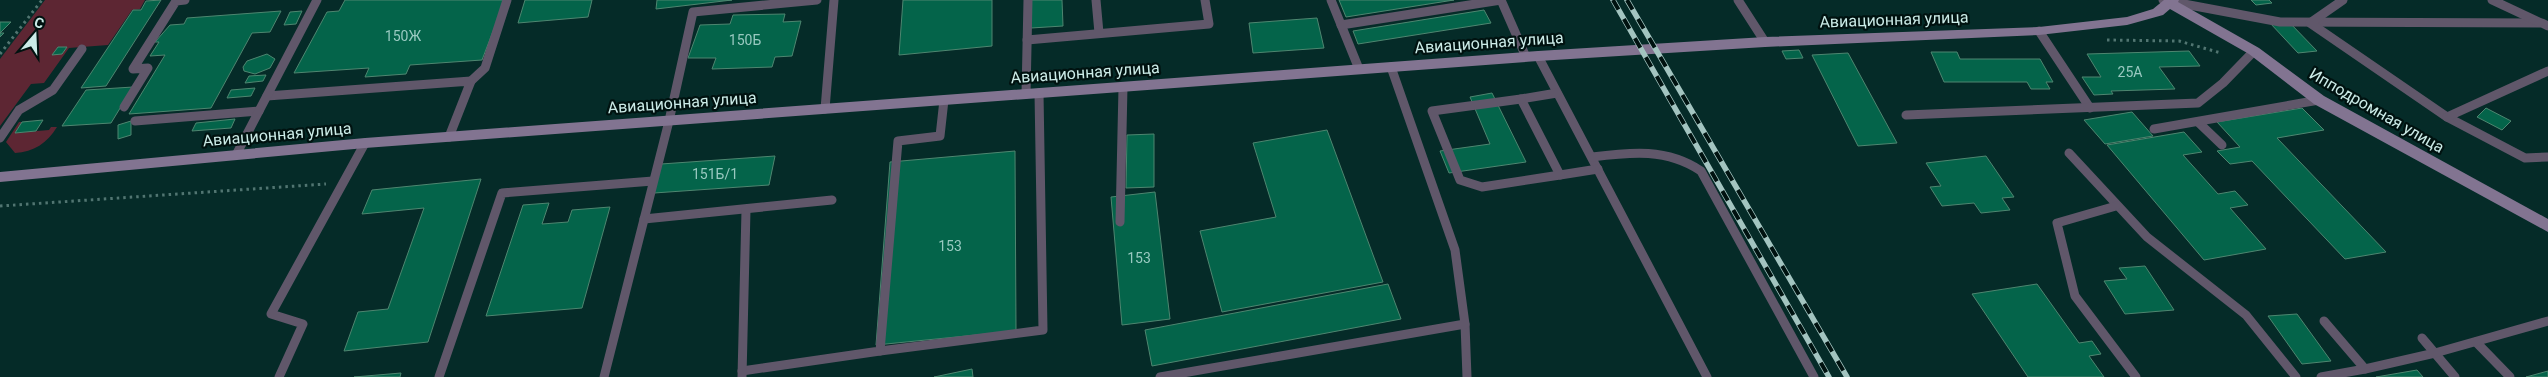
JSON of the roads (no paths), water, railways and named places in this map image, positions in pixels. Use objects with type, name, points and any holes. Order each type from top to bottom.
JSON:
[{"type":"main road","name":"Авиационная улица","points":[[0,176],[365,143],[1532,56],[1765,42],[2039,31],[2127,21],[2158,12],[2169,1]]},
{"type":"main road","name":"Ипподромная улица","points":[[2169,1],[2254,51],[2319,100],[2548,226]]},
{"type":"lane","points":[[124,107],[148,68],[133,69],[176,1],[185,0]]},
{"type":"lane","points":[[236,155],[317,0]]},
{"type":"lane","points":[[449,137],[471,81],[485,68],[507,0]]},
{"type":"lane","points":[[604,377],[668,121],[693,12],[817,0]]},
{"type":"lane","points":[[824,109],[834,0]]},
{"type":"lane","points":[[746,210],[742,374],[880,351],[1043,330],[1032,93],[1027,40],[1028,0]]},
{"type":"lane","points":[[1096,0],[1099,33]]},
{"type":"lane","points":[[1027,40],[1209,24],[1205,0]]},
{"type":"lane","points":[[1331,0],[1359,69]]},
{"type":"lane","points":[[1341,25],[1501,0],[1532,56],[1558,93],[1707,377]]},
{"type":"lane","points":[[1738,0],[1765,42]]},
{"type":"lane","points":[[2310,23],[2343,0]]},
{"type":"lane","points":[[2492,0],[2545,25]]},
{"type":"lane","points":[[2169,1],[2241,17],[2310,23],[2545,25]]},
{"type":"lane","points":[[2310,23],[2447,117],[2525,158],[2548,157]]},
{"type":"lane","points":[[2039,31],[2090,108]]},
{"type":"lane","points":[[0,138],[20,110],[53,90],[82,49]]},
{"type":"lane","points":[[1906,115],[2198,103],[2254,51]]},
{"type":"lane","points":[[1391,67],[1455,250],[1465,324],[1467,377]]},
{"type":"lane","points":[[2447,117],[2548,71]]},
{"type":"lane","points":[[267,96],[471,81]]},
{"type":"lane","points":[[1120,222],[1123,87]]},
{"type":"lane","points":[[1558,93],[1432,111],[1460,180],[1473,186],[1482,187],[1598,169]]},
{"type":"lane","points":[[1521,99],[1560,175]]},
{"type":"lane","points":[[880,351],[898,141],[940,136],[944,100]]},
{"type":"lane","points":[[2154,129],[2319,100]]},
{"type":"lane","points":[[135,121],[259,111]]},
{"type":"lane","points":[[2198,122],[2222,146]]},
{"type":"lane","points":[[279,377],[303,324],[271,314],[365,143]]},
{"type":"lane","points":[[1592,157],[1647,152],[1670,155],[1691,163],[1700,171],[1814,377]]},
{"type":"lane","points":[[2069,153],[2147,238],[2246,315],[2296,377]]},
{"type":"lane","points":[[439,377],[502,193],[653,181]]},
{"type":"lane","points":[[644,219],[832,200]]},
{"type":"lane","points":[[2116,206],[2057,222],[2074,296],[2136,377]]},
{"type":"lane","points":[[2324,320],[2365,369]]},
{"type":"lane","points":[[2321,377],[2435,353],[2548,321]]},
{"type":"lane","points":[[1160,377],[1465,324]]},
{"type":"lane","points":[[2422,338],[2455,377]]},
{"type":"lane","points":[[2476,342],[2510,377]]},
{"type":"railway","points":[[1613,0],[1829,377]]},
{"type":"railway","points":[[1627,0],[1847,377]]}]
